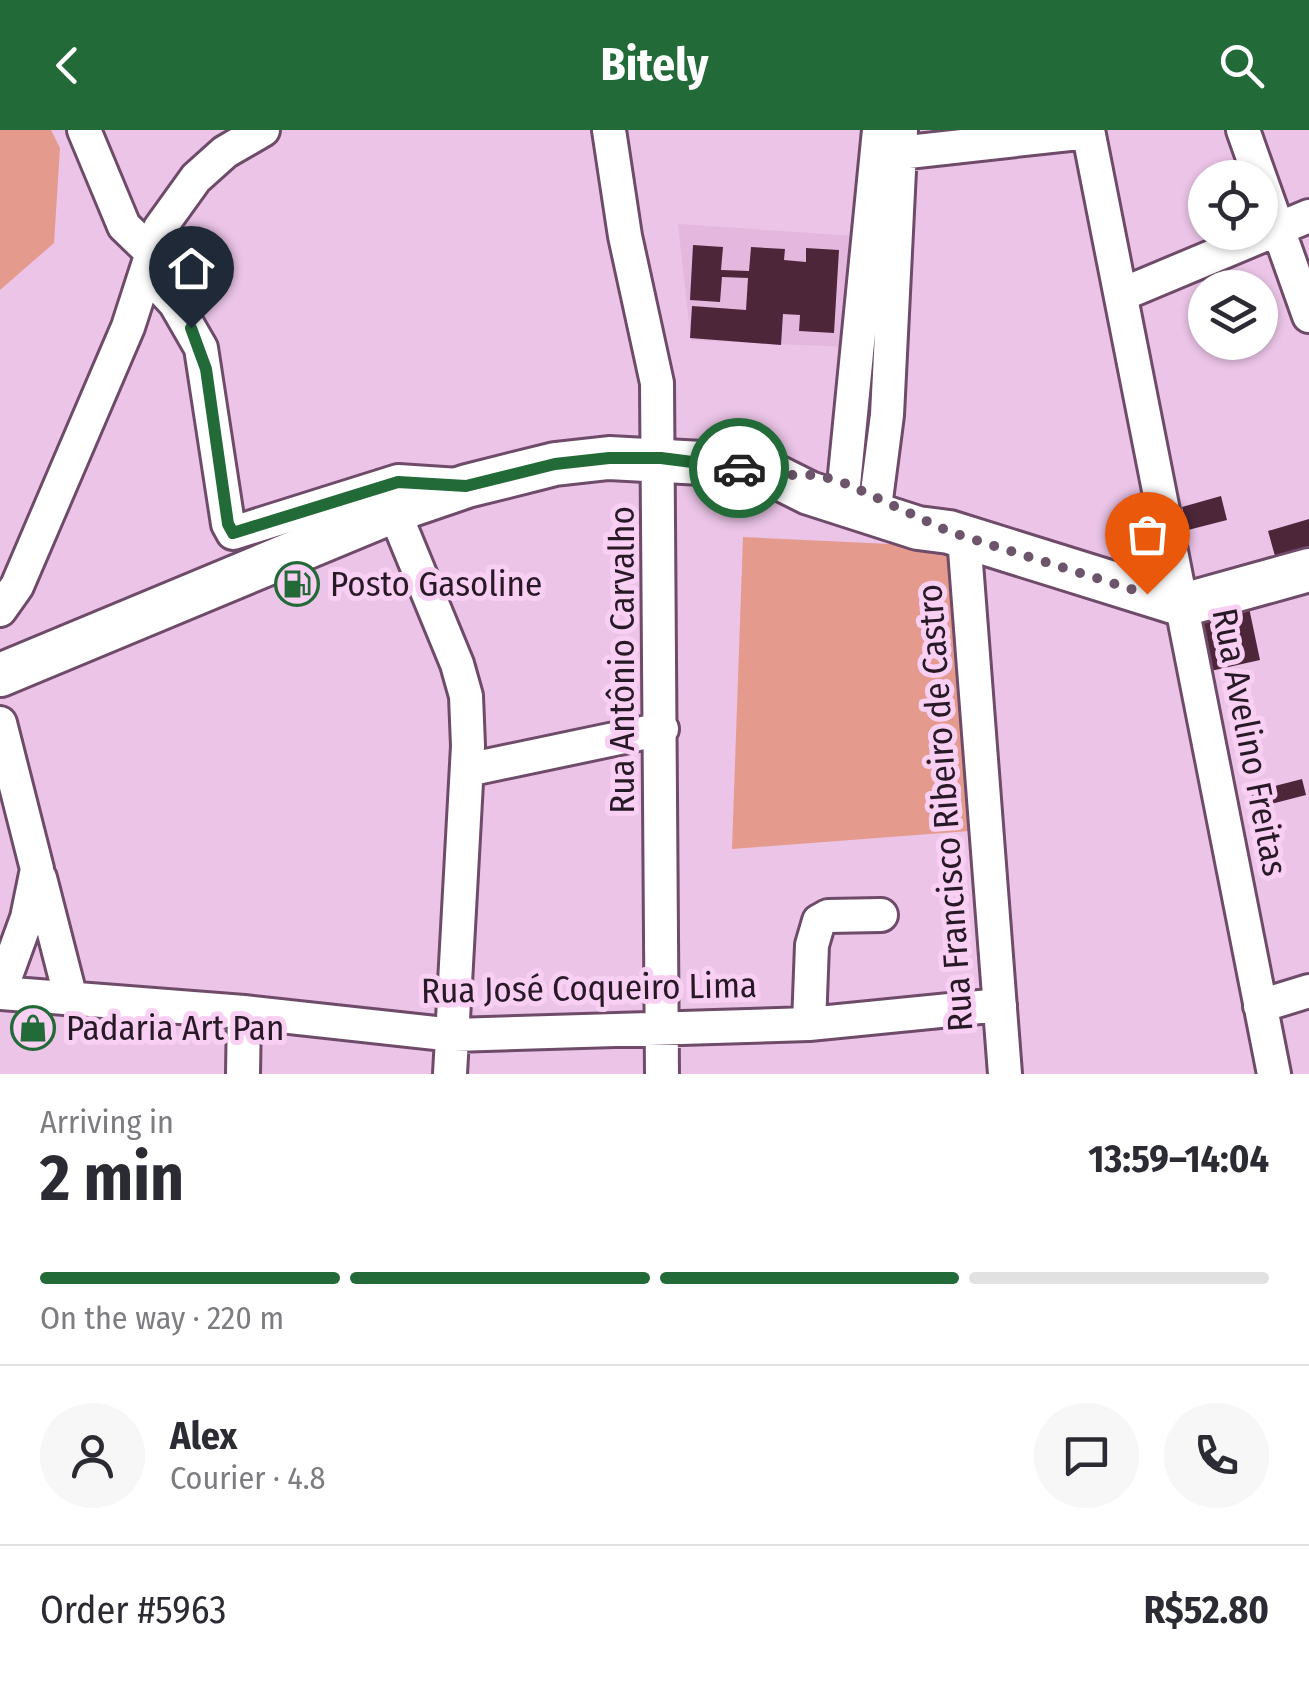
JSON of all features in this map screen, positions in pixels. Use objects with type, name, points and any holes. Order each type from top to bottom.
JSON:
[{"type":"main road","points":[[0,676],[394,511],[466,486],[555,464],[661,458],[773,475],[808,474],[861,500],[957,534],[1183,605],[1309,570]]},
{"type":"street","points":[[84,130],[124,226],[201,348],[228,524],[233,533],[398,482],[466,486]]},
{"type":"street","points":[[0,610],[17,586],[151,264],[160,228],[196,178],[225,152],[263,130]]},
{"type":"street","name":"Rua Antônio Carvalho","points":[[608,130],[625,236],[657,383],[661,458],[662,1074]]},
{"type":"street","points":[[1242,130],[1296,224],[1309,316]]},
{"type":"street","points":[[861,500],[884,201],[893,138],[1088,131]]},
{"type":"street","name":"Rua Avelino Freitas","points":[[1088,131],[1274,1074]]},
{"type":"street","points":[[1123,294],[1296,224]]},
{"type":"street","points":[[394,511],[466,696],[467,770],[450,1074]]},
{"type":"street","name":"Rua Francisco Ribeiro de Castro","points":[[957,534],[1005,1074]]},
{"type":"street","points":[[0,723],[72,999]]},
{"type":"street","points":[[467,770],[662,729]]},
{"type":"street","points":[[0,993],[27,918],[37,869]]},
{"type":"street","points":[[810,1024],[812,946],[819,921],[828,916],[881,914]]},
{"type":"street","points":[[1260,1006],[1309,991]]},
{"type":"street","name":"Rua José Coqueiro Lima","points":[[0,993],[244,1012],[454,1035],[810,1024],[1000,1004]]},
{"type":"street","points":[[243,1074],[244,1012]]},
{"type":"shaded area","points":[[0,130],[51,130],[60,148],[54,243],[0,290]]},
{"type":"shaded area","points":[[678,224],[855,236],[848,347],[691,340]]},
{"type":"shaded area","points":[[743,537],[954,547],[969,831],[732,849]]},
{"type":"building","points":[[693,245],[723,247],[721,270],[749,271],[751,247],[785,249],[784,260],[806,262],[806,248],[839,250],[834,333],[799,331],[800,315],[783,314],[781,345],[690,338],[692,306],[746,310],[748,278],[722,277],[720,302],[690,300]]},
{"type":"building","points":[[1221,496],[1227,520],[1188,530],[1182,507]]},
{"type":"building","points":[[1309,519],[1309,546],[1275,556],[1268,531]]},
{"type":"building","points":[[1248,603],[1260,660],[1206,672],[1193,616]]},
{"type":"building","points":[[1302,779],[1306,795],[1255,808],[1251,792]]},
{"type":"way so far","points":[[739,468],[773,475],[818,475],[926,518],[950,532],[1147,594]]},
{"type":"place","name":"Posto Gasoline","points":[[297,584]]},
{"type":"place","name":"Padaria Art Pan","points":[[33,1028]]},
{"type":"route","points":[[191,328],[206,369],[228,524],[233,533],[412,480],[466,486],[555,464],[609,458],[661,458],[739,468]]}]
